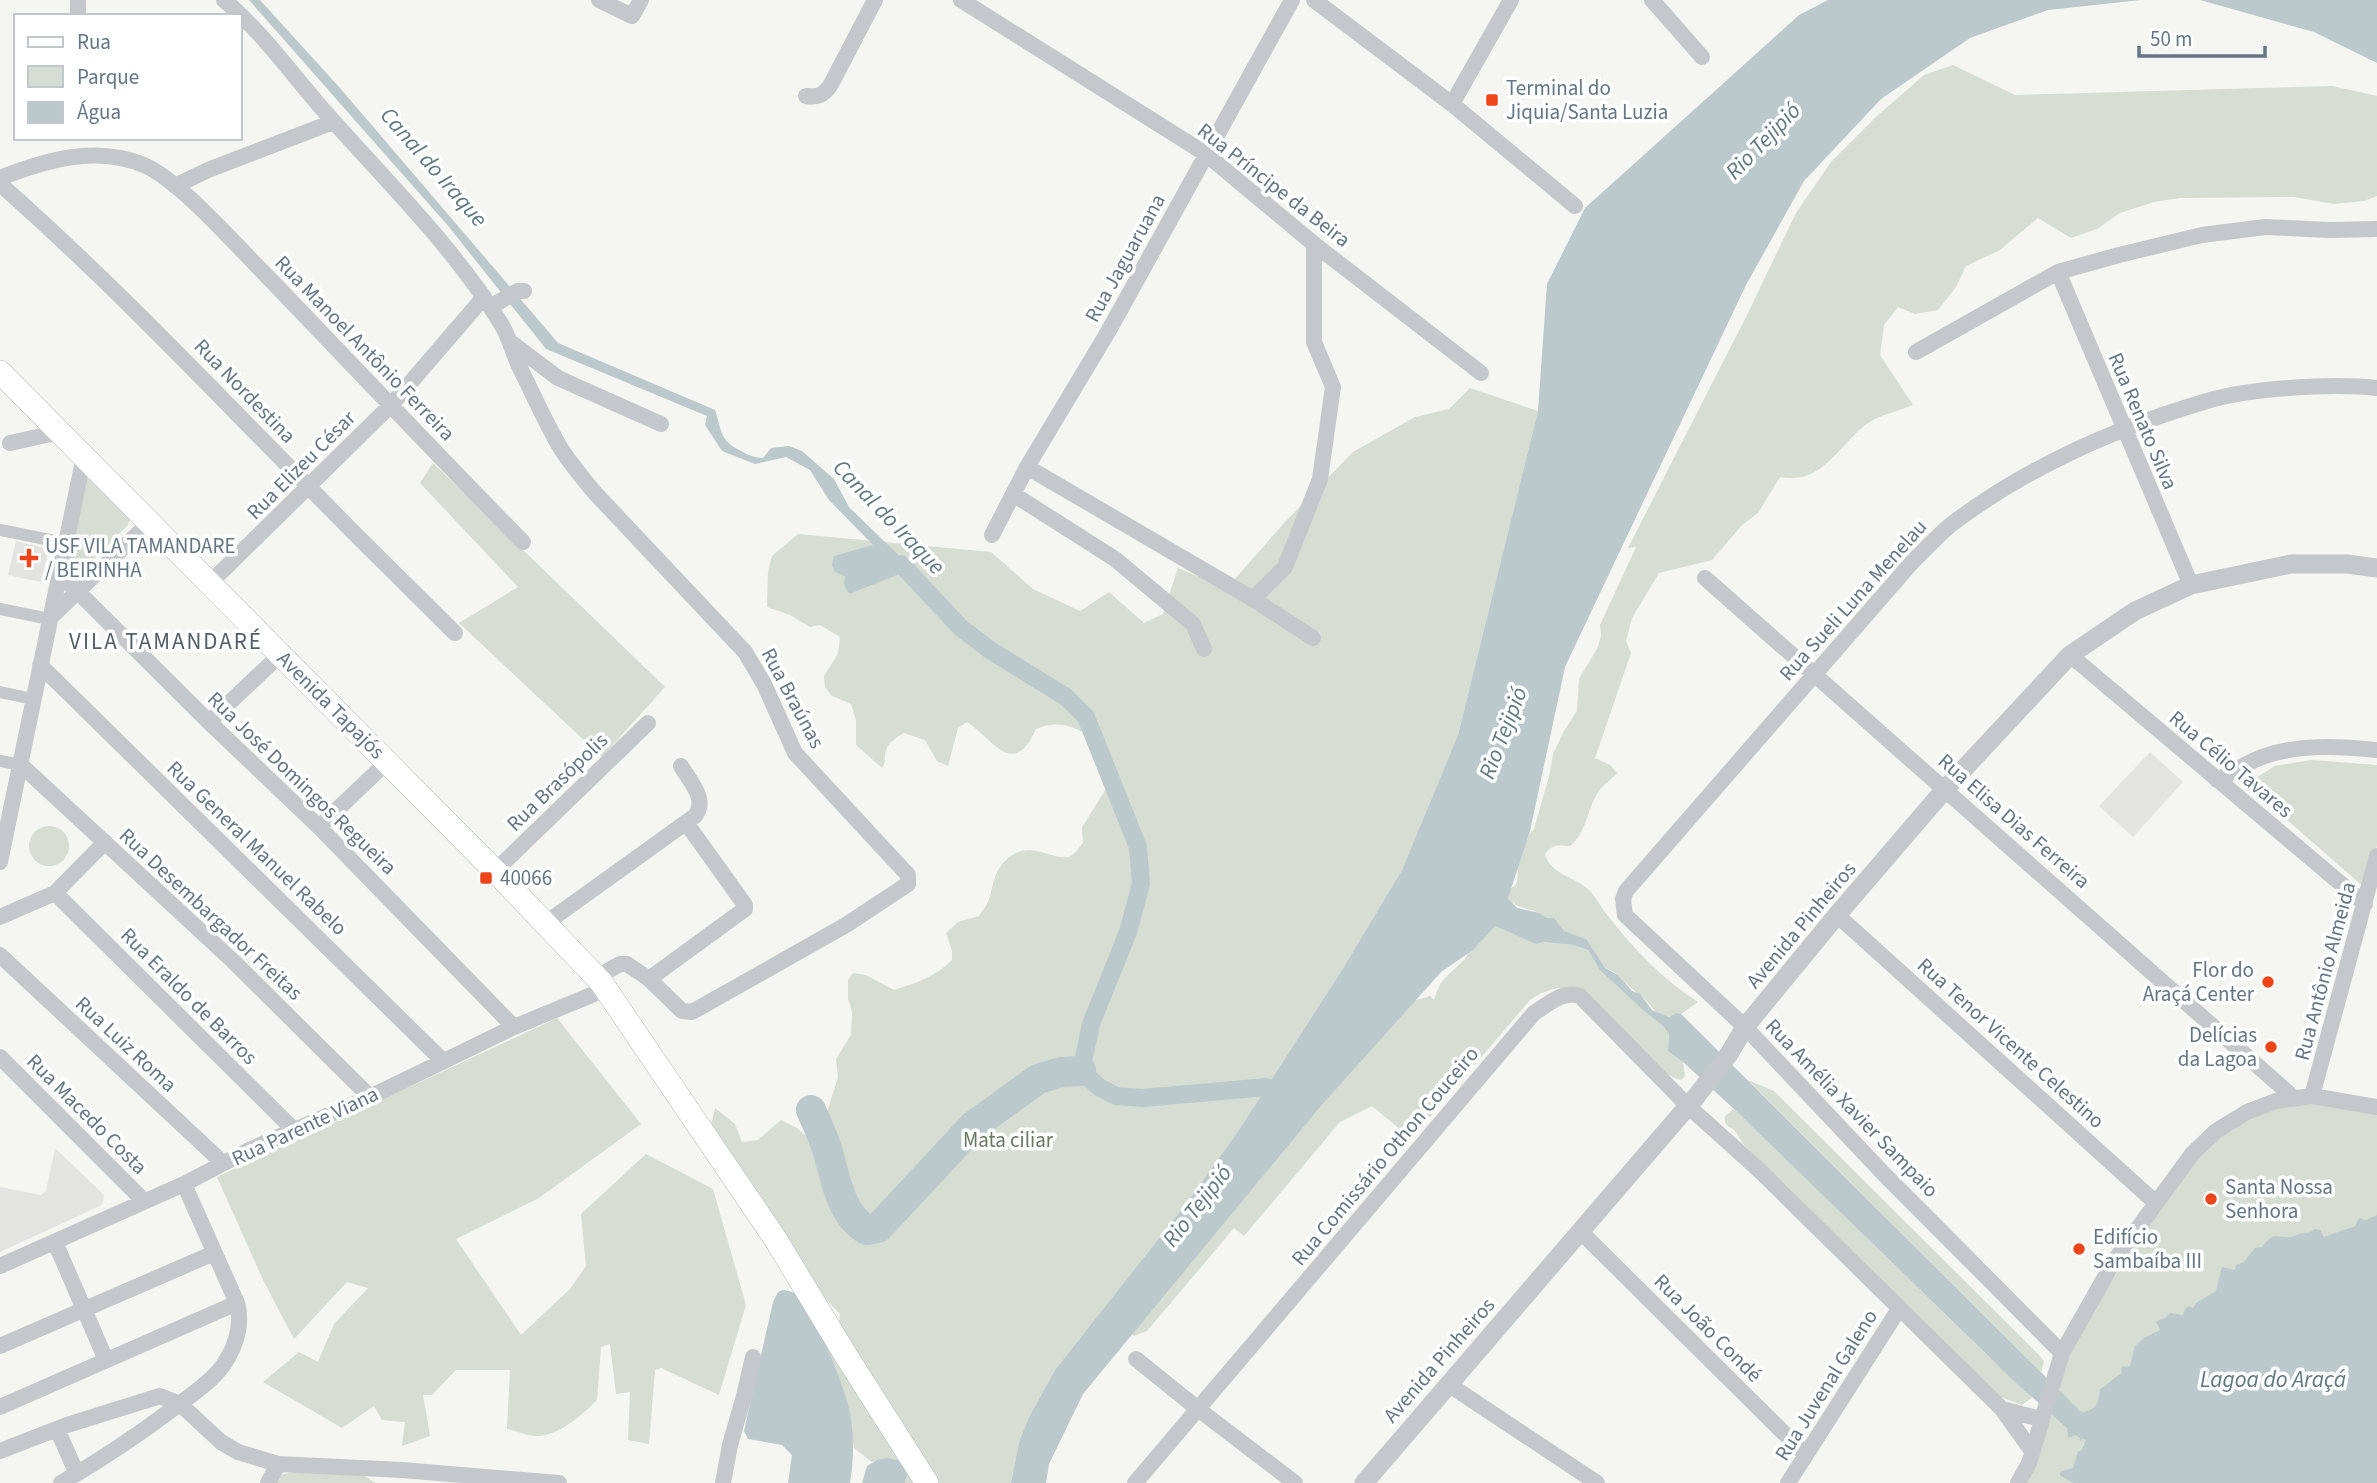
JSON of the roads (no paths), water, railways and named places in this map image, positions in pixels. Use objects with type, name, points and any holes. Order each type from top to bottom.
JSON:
[{"type":"main road","name":"Avenida Tapajós","points":[[0,372],[495,871],[601,982],[776,1240],[927,1483]]},
{"type":"street","points":[[599,0],[632,16],[641,0]]},
{"type":"street","points":[[806,96],[823,94],[830,86],[875,0]]},
{"type":"street","name":"Rua Príncipe da Beira","points":[[961,0],[1206,154],[1314,244],[1481,373]]},
{"type":"street","name":"Rua Jaguaruana","points":[[992,535],[1027,467],[1108,332],[1293,0]]},
{"type":"street","points":[[1314,0],[1452,104],[1575,206]]},
{"type":"street","points":[[1452,104],[1511,0]]},
{"type":"street","points":[[1652,0],[1702,57]]},
{"type":"street","name":"Rua Braúnas","points":[[242,15],[333,122],[420,215],[491,302],[511,342],[520,368],[571,465],[745,652],[764,684],[796,753],[906,872],[909,880],[908,884],[846,925],[692,1012],[682,1011],[649,979],[622,963],[601,982]]},
{"type":"street","points":[[175,186],[208,170],[333,122]]},
{"type":"street","name":"Rua Manoel Antônio Ferreira","points":[[0,178],[75,146],[141,164],[156,171],[175,186],[392,404],[523,542]]},
{"type":"street","name":"Rua Nordestina","points":[[0,184],[56,233],[156,330],[455,633]]},
{"type":"street","points":[[1916,352],[2057,272],[2202,235],[2265,227],[2377,229]]},
{"type":"street","points":[[1253,599],[1285,567],[1320,480],[1333,387],[1314,342],[1314,244]]},
{"type":"street","name":"Rua Renato Silva","points":[[2057,272],[2191,585]]},
{"type":"street","name":"Rua Elizeu César","points":[[209,584],[392,404],[491,302],[521,291]]},
{"type":"street","points":[[511,342],[558,378],[661,424]]},
{"type":"street","name":"Rua Sueli Luna Menelau","points":[[1626,891],[1813,674],[1914,560],[1951,524],[2005,488],[2053,461],[2124,430],[2209,400],[2305,388],[2377,388]]},
{"type":"street","points":[[10,443],[60,432]]},
{"type":"street","points":[[0,862],[84,456]]},
{"type":"street","points":[[1027,467],[1253,599],[1313,638]]},
{"type":"street","points":[[1013,494],[1115,559],[1193,624],[1204,649]]},
{"type":"street","points":[[49,618],[149,523]]},
{"type":"street","points":[[0,530],[65,543]]},
{"type":"street","name":"Avenida Pinheiros","points":[[1364,1483],[1691,1102],[1729,1054],[1745,1027],[1946,788],[2070,655],[2135,611],[2191,585],[2291,564],[2347,564],[2377,568]]},
{"type":"street","name":"Rua José Domingos Regueira","points":[[58,572],[319,828],[514,1027]]},
{"type":"street","name":"Rua Elisa Dias Ferreira","points":[[1705,578],[2294,1098]]},
{"type":"street","points":[[0,608],[49,618]]},
{"type":"street","points":[[209,722],[281,654]]},
{"type":"street","name":"Rua Célio Tavares","points":[[2070,655],[2365,904]]},
{"type":"street","name":"Rua General Manuel Rabelo","points":[[40,665],[443,1061]]},
{"type":"street","points":[[0,692],[33,699]]},
{"type":"street","name":"Rua Brasópolis","points":[[495,871],[648,723]]},
{"type":"street","points":[[2217,780],[2260,758],[2289,750],[2329,746],[2377,750]]},
{"type":"street","points":[[0,761],[21,765]]},
{"type":"street","points":[[319,828],[387,762]]},
{"type":"street","name":"Rua Desembargador Freitas","points":[[21,765],[233,961],[370,1097]]},
{"type":"street","points":[[546,923],[687,824],[701,808],[701,801],[681,766]]},
{"type":"street","points":[[649,979],[745,909],[745,905],[687,824]]},
{"type":"street","points":[[0,916],[54,893],[105,842]]},
{"type":"street","name":"Rua Antônio Almeida","points":[[2312,1096],[2377,856]]},
{"type":"street","name":"Rua Amélia Xavier Sampaio","points":[[1626,891],[1622,907],[1625,915],[1745,1027],[1882,1172],[2062,1353]]},
{"type":"street","name":"Rua Eraldo de Barros","points":[[54,893],[294,1130]]},
{"type":"street","name":"Rua Tenor Vicente Celestino","points":[[1838,915],[2156,1203]]},
{"type":"street","name":"Rua Luiz Roma","points":[[0,955],[223,1163]]},
{"type":"street","name":"Rua Parente Viana","points":[[0,1266],[184,1184],[223,1163],[370,1097],[514,1027],[594,994],[601,982]]},
{"type":"street","name":"Rua Comissário Othon Couceiro","points":[[1135,1483],[1534,1013],[1562,995],[1570,993],[1580,996],[1691,1102],[2002,1409],[2032,1451]]},
{"type":"street","name":"Rua Macedo Costa","points":[[0,1057],[144,1201]]},
{"type":"street","points":[[2018,1483],[2032,1451],[2062,1353],[2115,1261],[2192,1154],[2217,1131],[2265,1104],[2312,1096],[2377,1107]]},
{"type":"street","points":[[61,1483],[100,1460],[180,1404],[217,1373],[237,1335],[241,1318],[237,1303],[184,1184]]},
{"type":"street","name":"Rua João Condé","points":[[1580,1231],[1806,1455]]},
{"type":"street","points":[[55,1242],[106,1360]]},
{"type":"street","points":[[0,1346],[214,1253]]},
{"type":"street","points":[[0,1407],[237,1303]]},
{"type":"street","name":"Rua Juvenal Galeno","points":[[1788,1483],[1899,1309]]},
{"type":"street","points":[[723,1483],[753,1357]]},
{"type":"street","points":[[1136,1359],[1295,1483]]},
{"type":"street","points":[[1448,1384],[1597,1483]]},
{"type":"street","points":[[0,1451],[57,1429],[160,1396],[180,1404],[221,1442],[252,1458],[278,1464],[402,1470],[559,1483]]},
{"type":"street","points":[[2002,1409],[2042,1418]]},
{"type":"street","points":[[57,1429],[77,1474]]},
{"type":"street","points":[[268,1483],[278,1464]]},
{"type":"water","points":[[249,0],[260,0],[340,88],[558,343],[715,410],[725,439],[749,455],[763,458],[771,448],[789,446],[802,451],[834,479],[849,507],[922,578],[913,583],[902,573],[849,594],[844,585],[845,576],[835,572],[832,565],[834,556],[873,545],[829,500],[810,470],[786,457],[755,464],[722,451],[705,425],[707,416],[546,349],[449,227]]},
{"type":"water","points":[[1828,0],[2141,0],[2048,10],[1970,38],[1881,99],[1804,181],[1746,285],[1565,667],[1530,831],[1508,898],[1517,908],[1554,918],[1564,931],[1586,939],[1605,968],[1618,975],[1632,991],[1640,994],[1652,1010],[1669,1017],[1676,1013],[1681,1014],[2080,1411],[2095,1407],[2100,1389],[2121,1374],[2122,1367],[2130,1366],[2135,1346],[2160,1330],[2156,1321],[2170,1313],[2183,1315],[2189,1306],[2193,1308],[2196,1303],[2216,1291],[2222,1267],[2235,1270],[2236,1265],[2244,1262],[2255,1248],[2262,1247],[2273,1237],[2292,1237],[2315,1229],[2320,1230],[2324,1237],[2355,1226],[2359,1218],[2366,1220],[2377,1215],[2377,1483],[2073,1483],[2060,1475],[2060,1472],[2073,1468],[2078,1452],[2082,1450],[2086,1440],[2082,1439],[2080,1442],[2076,1435],[2068,1438],[2067,1428],[2014,1381],[1734,1109],[1668,1051],[1669,1034],[1663,1026],[1600,970],[1588,950],[1573,945],[1543,942],[1536,944],[1495,926],[1473,950],[1441,972],[1319,1108],[1083,1394],[1049,1464],[1046,1483],[1011,1483],[1019,1442],[1029,1417],[1055,1370],[1186,1204],[1237,1133],[1342,970],[1402,870],[1458,735],[1538,411],[1547,284],[1585,208],[1799,15]]},
{"type":"water","points":[[2200,0],[2377,0],[2377,63],[2314,32]]},
{"type":"water","points":[[783,1290],[802,1299],[823,1338],[843,1388],[852,1431],[850,1483],[788,1483],[792,1455],[782,1445],[748,1439],[744,1431],[773,1302],[778,1292]]},
{"type":"water","points":[[887,1458],[901,1461],[909,1469],[905,1483],[862,1483],[867,1466]]},
{"type":"waterway","name":"Canal do Iraque","points":[[901,564],[961,628],[990,650],[1066,697],[1086,717],[1138,847],[1141,884],[1128,932],[1091,1024],[1081,1071],[1099,1087],[1116,1096],[1143,1098],[1267,1087]]},
{"type":"waterway","points":[[811,1110],[844,1204],[850,1214],[867,1230],[878,1228],[973,1126],[1038,1079],[1062,1072],[1081,1071]]},
{"type":"place","name":"Terminal do Jiquia/Santa Luzia","points":[[1492,100]]},
{"type":"place","name":"USF VILA TAMANDARE / BEIRINHA","points":[[29,558]]},
{"type":"place","name":"40066","points":[[486,878]]},
{"type":"place","name":"Flor do Araçá Center","points":[[2268,982]]},
{"type":"place","name":"Delícias da Lagoa","points":[[2271,1047]]},
{"type":"place","name":"Santa Nossa Senhora","points":[[2211,1199]]},
{"type":"place","name":"Edifício Sambaíba III","points":[[2079,1249]]},
{"type":"district","name":"VILA TAMANDARÉ","points":[[166,641]]},
{"type":"water label","name":"Rio Tejipió","points":[[1763,141]]},
{"type":"water label","name":"Rio Tejipió","points":[[1503,733]]},
{"type":"water label","name":"Rio Tejipió","points":[[1197,1206]]},
{"type":"water label","name":"Lagoa do Araçá","points":[[2273,1379]]},
{"type":"park label","name":"Mata ciliar","points":[[1008,1140]]}]
